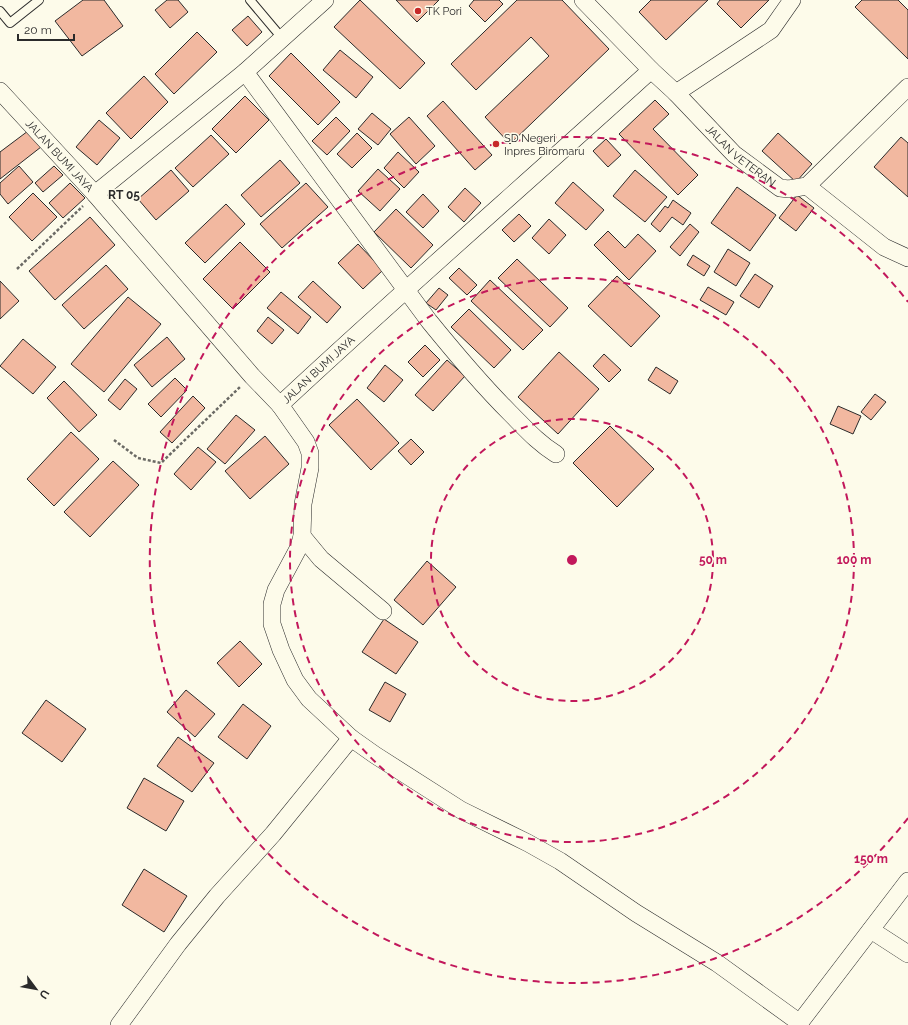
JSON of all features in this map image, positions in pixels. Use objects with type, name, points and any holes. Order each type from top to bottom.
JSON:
[{"type":"street","points":[[95,194],[245,72],[325,0]]},
{"type":"street","name":"JALAN VETERAN","points":[[583,0],[651,70],[676,92],[734,154],[780,188],[789,189],[807,186]]},
{"type":"street","points":[[676,92],[771,30],[792,0]]},
{"type":"street","name":"JALAN BUMI JAYA","points":[[0,91],[95,194],[252,376],[280,404],[406,288],[499,208],[651,70]]},
{"type":"street","points":[[245,72],[430,321],[481,384],[536,439],[556,454]]},
{"type":"street","points":[[908,87],[807,186],[884,247],[908,258]]},
{"type":"street","points":[[280,404],[306,442],[310,453],[310,468],[303,504],[302,536],[299,547],[276,590],[272,604],[272,624],[281,650],[295,680],[308,699],[351,738],[461,810],[528,843],[560,862],[636,913],[717,962],[799,1024],[908,881]]},
{"type":"street","points":[[302,536],[321,559],[383,611]]},
{"type":"street","points":[[119,1025],[178,944],[273,834],[351,738]]},
{"type":"street","points":[[871,930],[908,954]]},
{"type":"lane","points":[[0,11],[10,23],[39,0]]},
{"type":"lane","points":[[250,0],[282,38]]},
{"type":"path","points":[[17,269],[95,194]]},
{"type":"path","points":[[114,440],[138,458],[162,463],[252,376]]},
{"type":"building","points":[[83,0],[104,0],[123,26],[82,56],[55,21]]},
{"type":"building","points":[[167,0],[178,0],[188,12],[170,28],[155,10]]},
{"type":"building","points":[[360,0],[425,63],[400,89],[334,27]]},
{"type":"building","name":"TK Pori","points":[[396,0],[439,0],[417,22]]},
{"type":"building","points":[[474,0],[499,0],[503,4],[485,22],[469,6]]},
{"type":"building","points":[[517,0],[562,0],[609,49],[510,144],[485,117],[549,56],[531,37],[476,90],[451,64]]},
{"type":"building","points":[[651,0],[708,0],[666,40],[639,12]]},
{"type":"building","points":[[720,0],[769,0],[741,28],[717,4]]},
{"type":"building","points":[[862,0],[898,0],[908,10],[908,59],[855,7]]},
{"type":"building","points":[[248,16],[262,32],[247,46],[232,30]]},
{"type":"building","points":[[197,32],[217,52],[174,94],[155,74]]},
{"type":"building","points":[[340,50],[373,77],[356,98],[323,70]]},
{"type":"building","points":[[291,53],[340,102],[318,125],[269,76]]},
{"type":"building","points":[[144,76],[168,102],[131,139],[106,113]]},
{"type":"building","points":[[245,96],[269,120],[236,153],[212,129]]},
{"type":"building","points":[[655,100],[669,114],[653,129],[698,175],[678,195],[619,134]]},
{"type":"building","points":[[443,101],[492,155],[475,170],[427,116]]},
{"type":"building","points":[[372,113],[391,129],[378,145],[358,129]]},
{"type":"building","points":[[336,117],[350,131],[327,155],[312,141]]},
{"type":"building","points":[[409,117],[435,146],[416,164],[390,134]]},
{"type":"building","points":[[99,120],[120,138],[97,165],[76,147]]},
{"type":"building","points":[[28,131],[41,147],[0,179],[0,152]]},
{"type":"building","points":[[357,133],[372,148],[352,168],[337,154]]},
{"type":"building","points":[[778,133],[812,164],[796,182],[762,151]]},
{"type":"building","points":[[211,135],[229,154],[193,187],[175,168]]},
{"type":"building","points":[[901,137],[908,143],[908,197],[874,167]]},
{"type":"building","points":[[606,139],[621,155],[608,167],[593,151]]},
{"type":"building","points":[[398,152],[419,172],[404,188],[384,168]]},
{"type":"building","points":[[280,160],[300,183],[261,217],[241,195]]},
{"type":"building","points":[[19,166],[33,182],[8,204],[0,194],[0,183]]},
{"type":"building","points":[[54,166],[63,175],[43,192],[35,183]]},
{"type":"building","points":[[378,169],[400,189],[380,211],[358,191]]},
{"type":"building","points":[[171,170],[189,191],[156,220],[138,199]]},
{"type":"building","points":[[635,170],[667,197],[645,222],[613,196]]},
{"type":"building","points":[[573,182],[604,210],[586,230],[555,203]]},
{"type":"building","points":[[70,183],[85,198],[63,218],[49,203]]},
{"type":"building","points":[[306,183],[328,207],[282,248],[260,224]]},
{"type":"building","points":[[737,187],[776,215],[750,251],[711,223]]},
{"type":"building","points":[[465,188],[481,203],[464,222],[448,207]]},
{"type":"building","points":[[33,193],[57,217],[32,241],[9,217]]},
{"type":"building","points":[[423,194],[439,211],[423,228],[406,212]]},
{"type":"building","points":[[797,195],[814,208],[796,231],[779,218]]},
{"type":"building","points":[[673,200],[691,213],[683,225],[672,217],[660,232],[651,224],[665,206],[668,208]]},
{"type":"building","points":[[226,204],[245,224],[205,263],[185,243]]},
{"type":"building","points":[[396,209],[433,245],[411,268],[374,232]]},
{"type":"building","points":[[519,214],[531,226],[514,242],[502,230]]},
{"type":"building","points":[[90,217],[115,245],[55,300],[29,271]]},
{"type":"building","points":[[549,219],[566,235],[549,254],[532,238]]},
{"type":"building","points":[[690,224],[699,232],[680,256],[670,247]]},
{"type":"building","points":[[608,231],[625,248],[638,234],[656,251],[629,280],[594,245]]},
{"type":"building","points":[[240,242],[270,272],[233,309],[203,279]]},
{"type":"building","points":[[358,244],[383,270],[363,289],[338,263]]},
{"type":"building","points":[[728,249],[750,263],[736,286],[714,272]]},
{"type":"building","points":[[693,255],[710,266],[704,276],[687,265]]},
{"type":"building","points":[[517,259],[568,308],[550,327],[498,278]]},
{"type":"building","points":[[106,265],[128,289],[84,329],[62,305]]},
{"type":"building","points":[[459,268],[477,285],[467,295],[449,278]]},
{"type":"building","points":[[755,274],[773,286],[759,308],[740,296]]},
{"type":"building","points":[[617,276],[660,316],[631,347],[588,306]]},
{"type":"building","points":[[490,280],[543,330],[523,350],[471,301]]},
{"type":"building","points":[[0,281],[19,301],[0,319]]},
{"type":"building","points":[[313,281],[341,307],[327,323],[298,297]]},
{"type":"building","points":[[708,287],[734,302],[726,315],[700,300]]},
{"type":"building","points":[[439,288],[448,295],[436,310],[426,303]]},
{"type":"building","points":[[281,292],[311,317],[298,334],[267,308]]},
{"type":"building","points":[[128,297],[161,324],[104,392],[71,364]]},
{"type":"building","points":[[469,309],[511,350],[494,368],[451,327]]},
{"type":"building","points":[[268,317],[284,330],[272,344],[257,331]]},
{"type":"building","points":[[167,337],[185,359],[152,387],[134,365]]},
{"type":"building","points":[[23,339],[56,367],[33,394],[0,366]]},
{"type":"building","points":[[425,345],[440,360],[423,377],[408,362]]},
{"type":"building","points":[[559,352],[599,389],[558,434],[518,397]]},
{"type":"building","points":[[604,354],[621,370],[609,382],[593,366]]},
{"type":"building","points":[[447,360],[465,376],[433,411],[415,395]]},
{"type":"building","points":[[385,365],[403,380],[384,402],[367,388]]},
{"type":"building","points":[[656,367],[678,381],[670,394],[648,380]]},
{"type":"building","points":[[175,378],[187,390],[161,417],[148,404]]},
{"type":"building","points":[[125,379],[137,389],[120,410],[108,400]]},
{"type":"building","points":[[64,381],[97,415],[79,432],[47,398]]},
{"type":"building","points":[[875,394],[886,402],[871,420],[861,412]]},
{"type":"building","points":[[193,396],[205,408],[172,443],[160,432]]},
{"type":"building","points":[[357,399],[399,443],[371,470],[329,425]]},
{"type":"building","points":[[838,406],[861,416],[853,434],[830,424]]},
{"type":"building","points":[[236,415],[255,430],[225,464],[207,449]]},
{"type":"building","points":[[610,426],[654,469],[617,507],[573,463]]},
{"type":"building","points":[[71,432],[99,459],[54,506],[27,479]]},
{"type":"building","points":[[265,436],[289,464],[250,499],[225,471]]},
{"type":"building","points":[[411,439],[424,452],[411,465],[398,451]]},
{"type":"building","points":[[198,447],[216,462],[191,490],[174,474]]},
{"type":"building","points":[[113,461],[139,485],[90,537],[64,512]]},
{"type":"building","points":[[427,561],[456,587],[423,625],[394,600]]},
{"type":"building","points":[[384,619],[418,642],[396,674],[362,652]]},
{"type":"building","points":[[240,641],[262,664],[239,687],[217,663]]},
{"type":"building","points":[[385,682],[406,694],[390,722],[369,710]]},
{"type":"building","points":[[186,690],[215,714],[195,737],[167,712]]},
{"type":"building","points":[[46,700],[86,729],[62,762],[22,733]]},
{"type":"building","points":[[243,704],[271,726],[247,759],[218,737]]},
{"type":"building","points":[[178,737],[214,763],[192,792],[157,766]]},
{"type":"building","points":[[144,778],[184,801],[166,831],[127,808]]},
{"type":"building","points":[[144,869],[187,896],[164,932],[122,905]]},
{"type":"place","name":"TK Pori","points":[[418,11]]},
{"type":"place","name":"SD Negeri Inpres Biromaru","points":[[496,144]]},
{"type":"district","name":"RT 05","points":[[124,195]]}]
